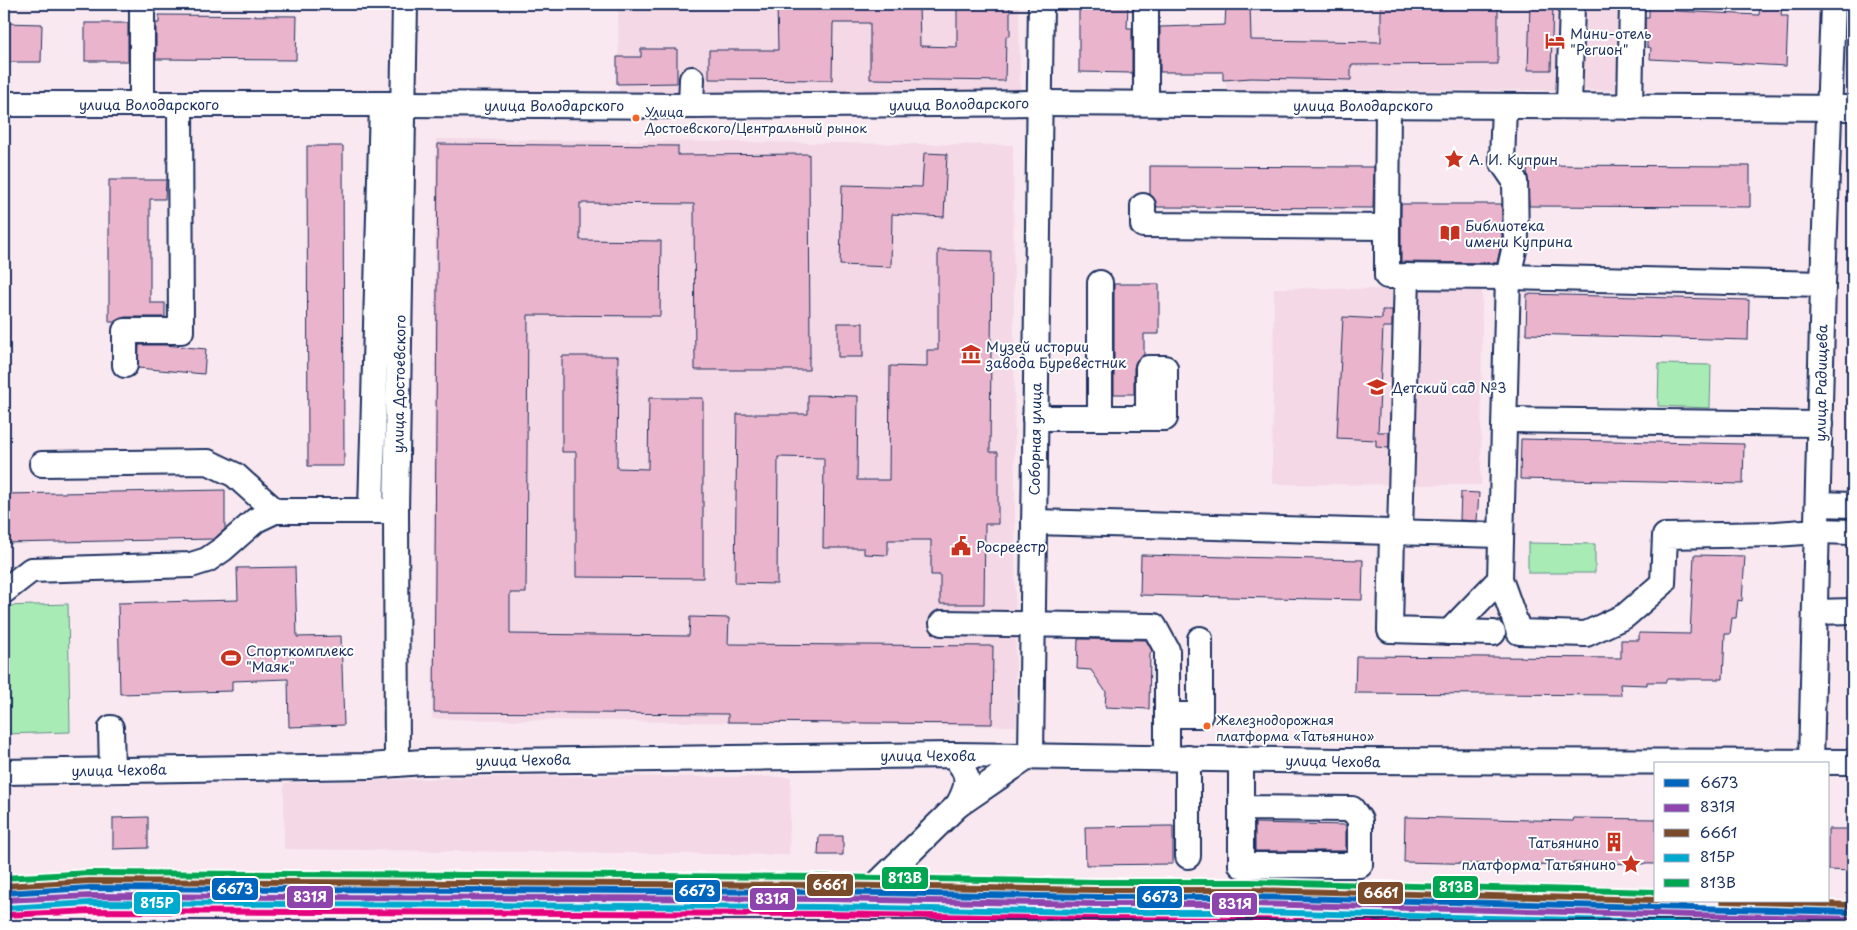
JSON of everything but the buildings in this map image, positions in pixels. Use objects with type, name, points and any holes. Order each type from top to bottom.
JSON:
[{"type":"street","points":[[142,4],[142,104]]},
{"type":"street","name":"улица Достоевского","points":[[397,764],[393,104],[405,4]]},
{"type":"street","name":"Соборная улица","points":[[1031,755],[1041,4]]},
{"type":"street","points":[[1146,4],[1146,103]]},
{"type":"street","points":[[1569,106],[1572,4]]},
{"type":"street","points":[[1630,107],[1632,4]]},
{"type":"street","name":"улица Радищева","points":[[1811,762],[1823,284],[1842,108],[1833,4]]},
{"type":"street","points":[[691,106],[692,80]]},
{"type":"street","name":"улица Володарского","points":[[4,104],[691,106],[1040,102],[1842,108]]},
{"type":"street","points":[[125,365],[125,331],[181,331],[180,104]]},
{"type":"street","points":[[371,511],[393,104]]},
{"type":"street","points":[[1388,105],[1387,276],[1823,284]]},
{"type":"street","points":[[1504,106],[1502,162],[1515,181],[1516,240],[1508,277],[1500,579],[1519,632],[1586,634],[1625,616],[1663,583],[1665,536],[1776,534],[1818,531],[1853,532]]},
{"type":"street","points":[[1143,206],[1142,225],[1387,227]]},
{"type":"street","points":[[1407,276],[1390,630],[1492,632]]},
{"type":"street","points":[[1100,283],[1100,418]]},
{"type":"street","points":[[1035,418],[1148,418]]},
{"type":"street","points":[[1505,420],[1820,424]]},
{"type":"street","points":[[42,464],[208,462],[235,475],[275,511]]},
{"type":"street","points":[[1818,504],[1853,505]]},
{"type":"street","points":[[4,591],[31,570],[191,565],[207,560],[256,520],[275,511],[396,511]]},
{"type":"street","points":[[1034,522],[1500,535]]},
{"type":"street","points":[[1449,632],[1500,579]]},
{"type":"street","points":[[1815,612],[1853,611]]},
{"type":"street","points":[[942,623],[1154,626],[1168,650],[1167,715],[1178,758],[1188,856]]},
{"type":"street","points":[[1167,715],[1200,715],[1200,639]]},
{"type":"street","points":[[111,728],[112,770]]},
{"type":"street","points":[[953,755],[962,766],[967,777],[966,790],[958,805]]},
{"type":"street","name":"улица Чехова","points":[[4,772],[423,762],[953,755],[1338,761],[1853,762]]},
{"type":"street","points":[[839,926],[868,892],[958,805],[1031,755]]},
{"type":"street","points":[[1241,759],[1241,808],[1241,865],[1360,865],[1360,820],[1352,809],[1241,808]]},
{"type":"shaded area","points":[[618,4],[1019,4],[1020,95],[619,99]]},
{"type":"shaded area","points":[[1226,4],[1629,4],[1629,90],[1226,90]]},
{"type":"shaded area","points":[[436,139],[1013,145],[1016,726],[432,719]]},
{"type":"shaded area","name":"Детский сад №3","points":[[1274,288],[1482,290],[1481,485],[1272,484]]},
{"type":"shaded area","points":[[526,776],[791,777],[789,855],[284,849],[284,783]]},
{"type":"green space","points":[[1659,364],[1711,365],[1710,408],[1658,406]]},
{"type":"green space","points":[[1528,543],[1595,544],[1595,573],[1528,573]]},
{"type":"green space","points":[[68,604],[70,732],[4,734],[4,606]]},
{"type":"transit line","name":"813В","points":[[4,878],[90,873],[825,877],[1096,882],[1250,882],[1654,892]]},
{"type":"transit line","name":"6661","points":[[4,886],[90,881],[825,885],[1096,890],[1250,890],[1654,900]]},
{"type":"transit line","name":"6673","points":[[4,893],[90,888],[825,892],[1096,897],[1250,897],[1853,912]]},
{"type":"transit line","name":"831Я","points":[[4,900],[90,896],[825,899],[1096,904],[1250,904],[1853,919]]},
{"type":"transit line","name":"6661","points":[[1755,902],[1853,905]]},
{"type":"transit line","name":"815Р","points":[[5,908],[90,903],[825,907],[1096,912],[1250,912],[1823,926]]},
{"type":"transit line","points":[[5,915],[91,911],[825,914],[1521,926]]},
{"type":"place","name":"Мини-отель \"Регион\"","points":[[1555,41]]},
{"type":"place","name":"Улица Достоевского/Центральный рынок","points":[[636,118]]},
{"type":"place","name":"А. И. Куприн","points":[[1454,159]]},
{"type":"place","name":"Библиотека имени Куприна","points":[[1450,233]]},
{"type":"place","name":"Музей истории завода Буревестник","points":[[971,354]]},
{"type":"place","name":"Детский сад №3","points":[[1377,387]]},
{"type":"place","name":"Росреестр","points":[[961,546]]},
{"type":"place","name":"Спорткомплекс \"Маяк\"","points":[[231,658]]},
{"type":"place","name":"Железнодорожная платформа «Татьянино»","points":[[1207,726]]},
{"type":"place","name":"Татьянино","points":[[1614,842]]},
{"type":"place","name":"платформа Татьянино","points":[[1631,864]]}]
